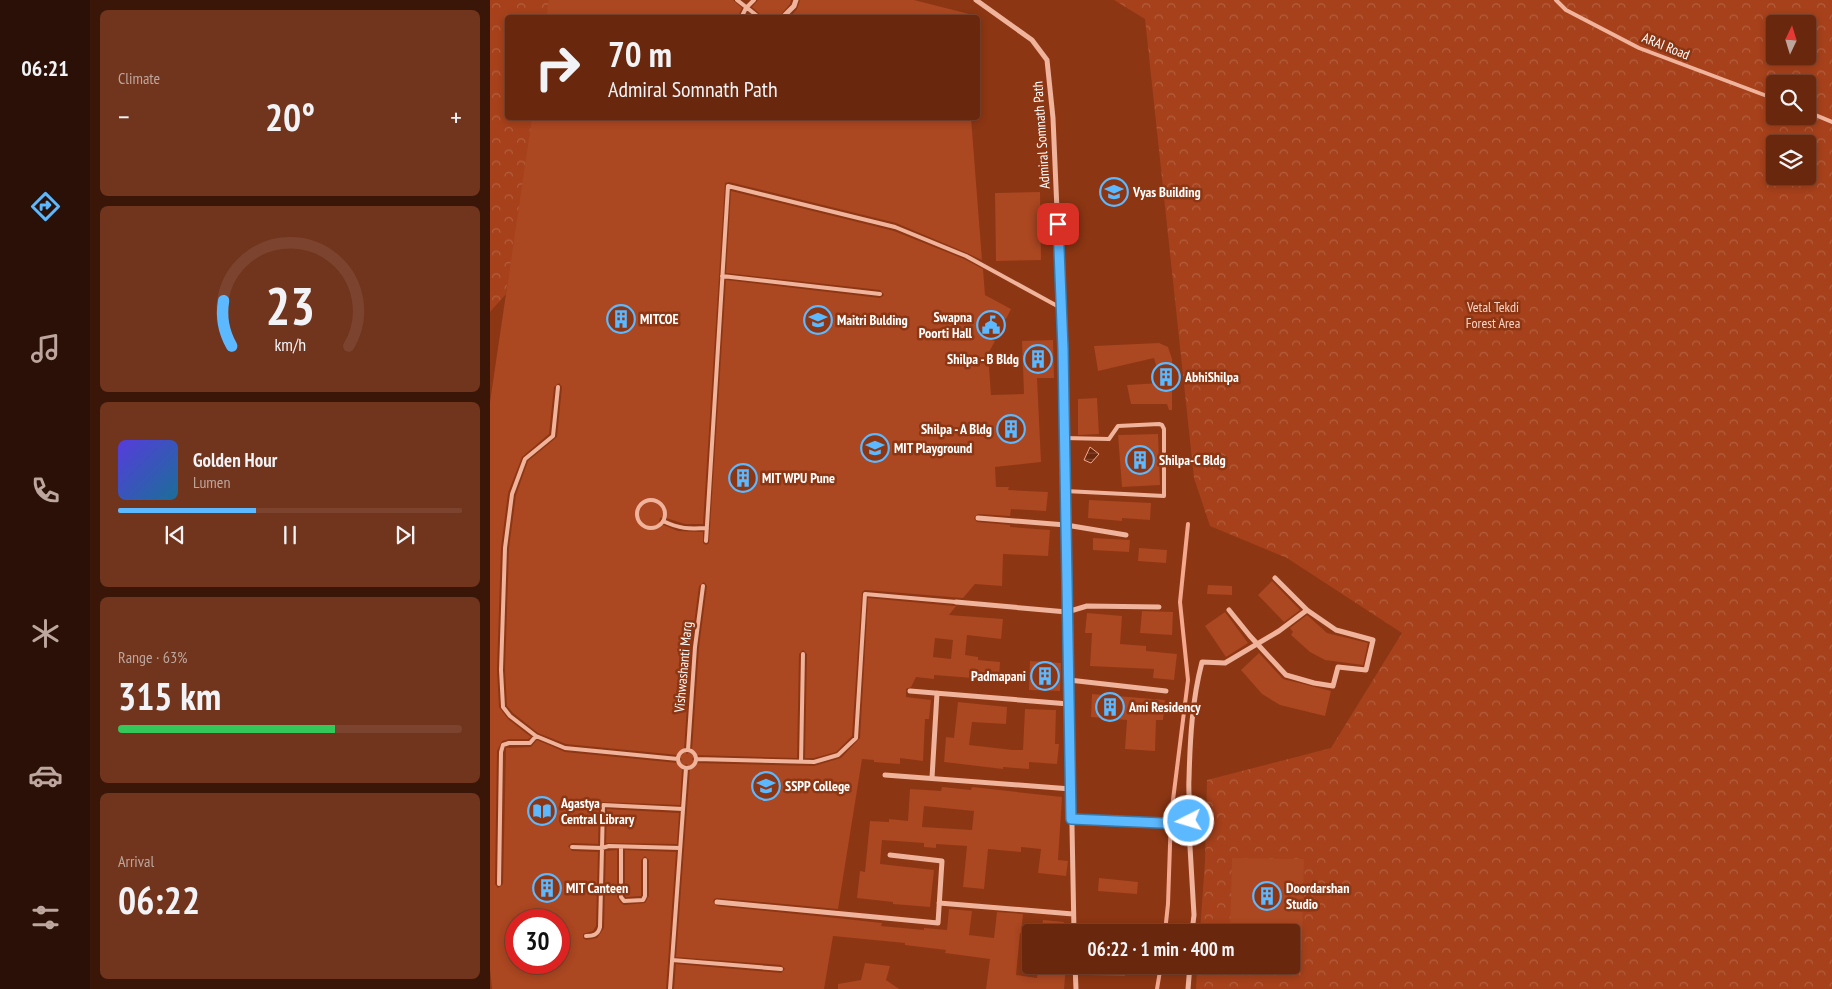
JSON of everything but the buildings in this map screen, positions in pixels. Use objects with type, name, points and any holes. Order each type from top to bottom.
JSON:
[{"type":"street","points":[[785,15],[794,6],[796,0]]},
{"type":"street","name":"Admiral Somnath Path","points":[[976,0],[1032,40],[1047,60],[1053,118],[1061,308],[1074,924]]},
{"type":"street","points":[[978,518],[1066,525],[1126,535]]},
{"type":"street","points":[[1229,610],[1286,675],[1333,686],[1338,667],[1366,670],[1373,640],[1336,630],[1307,610],[1275,578]]},
{"type":"street","points":[[956,602],[1068,612],[1087,606],[1159,607]]},
{"type":"street","points":[[1071,819],[1182,824],[1188,822],[1196,686],[1202,662],[1225,663],[1279,631],[1307,610]]},
{"type":"street","points":[[1069,680],[1166,691]]},
{"type":"street","points":[[910,691],[1069,704]]},
{"type":"street","points":[[932,778],[937,693]]},
{"type":"street","points":[[885,775],[1071,789]]},
{"type":"street","points":[[1182,824],[1189,830],[1193,924]]},
{"type":"street","points":[[717,902],[938,923],[942,861],[890,855]]},
{"type":"street","points":[[939,903],[1073,914]]},
{"type":"street","points":[[1075,974],[1076,989]]},
{"type":"street","points":[[1188,989],[1189,974]]},
{"type":"lane","points":[[737,0],[756,15]]},
{"type":"lane","points":[[742,15],[754,0]]},
{"type":"lane","name":"ARAI Road","points":[[1556,0],[1566,10],[1639,48],[1766,96]]},
{"type":"lane","points":[[1816,115],[1832,122]]},
{"type":"lane","points":[[706,541],[728,186],[895,227],[966,256],[1061,308]]},
{"type":"lane","points":[[722,276],[880,294]]},
{"type":"lane","points":[[558,387],[553,436],[524,459],[512,494],[505,548],[501,670],[503,707],[510,716],[536,736],[566,748],[678,759]]},
{"type":"lane","points":[[1064,438],[1109,439],[1118,426],[1159,424],[1164,429],[1164,496],[1065,491]]},
{"type":"lane","points":[[652,500],[660,504],[665,512],[663,521],[657,527],[648,528],[644,526],[638,519],[640,506],[652,500]]},
{"type":"lane","points":[[663,521],[688,530],[707,528]]},
{"type":"lane","name":"Vishwashanti Marg","points":[[688,750],[695,647],[703,586]]},
{"type":"lane","points":[[696,759],[814,762],[838,755],[856,738],[865,594],[956,602]]},
{"type":"lane","points":[[801,762],[803,654]]},
{"type":"lane","points":[[499,884],[501,752],[503,745],[509,743],[530,743],[536,736]]},
{"type":"lane","points":[[688,750],[695,754],[696,759],[693,766],[686,768],[681,766],[678,759],[681,752],[688,750]]},
{"type":"lane","points":[[670,989],[686,768]]},
{"type":"lane","points":[[586,936],[593,936],[599,932],[600,927],[603,805],[683,809]]},
{"type":"lane","points":[[572,847],[680,848]]},
{"type":"lane","points":[[621,847],[621,897],[624,901],[643,900],[645,896],[645,860]]},
{"type":"lane","points":[[672,960],[781,969]]},
{"type":"green space","points":[[490,0],[557,0],[551,15],[505,15],[505,120],[534,120],[506,294],[490,312]]},
{"type":"green space","name":"Vetal Tekdi Forest Area","points":[[1114,0],[1832,0],[1832,989],[1196,989],[1197,974],[1300,974],[1300,924],[1201,924],[1205,861],[1207,780],[1331,748],[1402,633],[1287,558],[1210,526],[1194,478],[1145,19]]},
{"type":"shaded area","points":[[1090,447],[1099,454],[1091,463],[1084,460]]},
{"type":"waterway","points":[[1166,924],[1171,816],[1188,680],[1180,602],[1188,524]]},
{"type":"waterway","points":[[1157,989],[1160,974]]},
{"type":"place","name":"Vyas Building","points":[[1114,192]]},
{"type":"place","name":"MITCOE","points":[[621,319]]},
{"type":"place","name":"Maitri Bulding","points":[[818,320]]},
{"type":"place","name":"Swapna Poorti Hall","points":[[991,325]]},
{"type":"place","name":"Shilpa - B Bldg","points":[[1038,359]]},
{"type":"place","name":"AbhiShilpa","points":[[1166,377]]},
{"type":"place","name":"Shilpa - A Bldg","points":[[1011,429]]},
{"type":"place","name":"MIT Playground","points":[[875,448]]},
{"type":"place","name":"Shilpa-C Bldg","points":[[1140,460]]},
{"type":"place","name":"MIT WPU Pune","points":[[743,478]]},
{"type":"place","name":"Padmapani","points":[[1045,676]]},
{"type":"place","name":"Ami Residency","points":[[1110,707]]},
{"type":"place","name":"SSPP College","points":[[766,786]]},
{"type":"place","name":"Agastya Central Library","points":[[542,811]]},
{"type":"place","name":"MIT Canteen","points":[[547,888]]},
{"type":"place","name":"Doordarshan Studio","points":[[1267,896]]},
{"type":"route","points":[[1058,224],[1063,349],[1071,819],[1184,824],[1189,821]]}]
